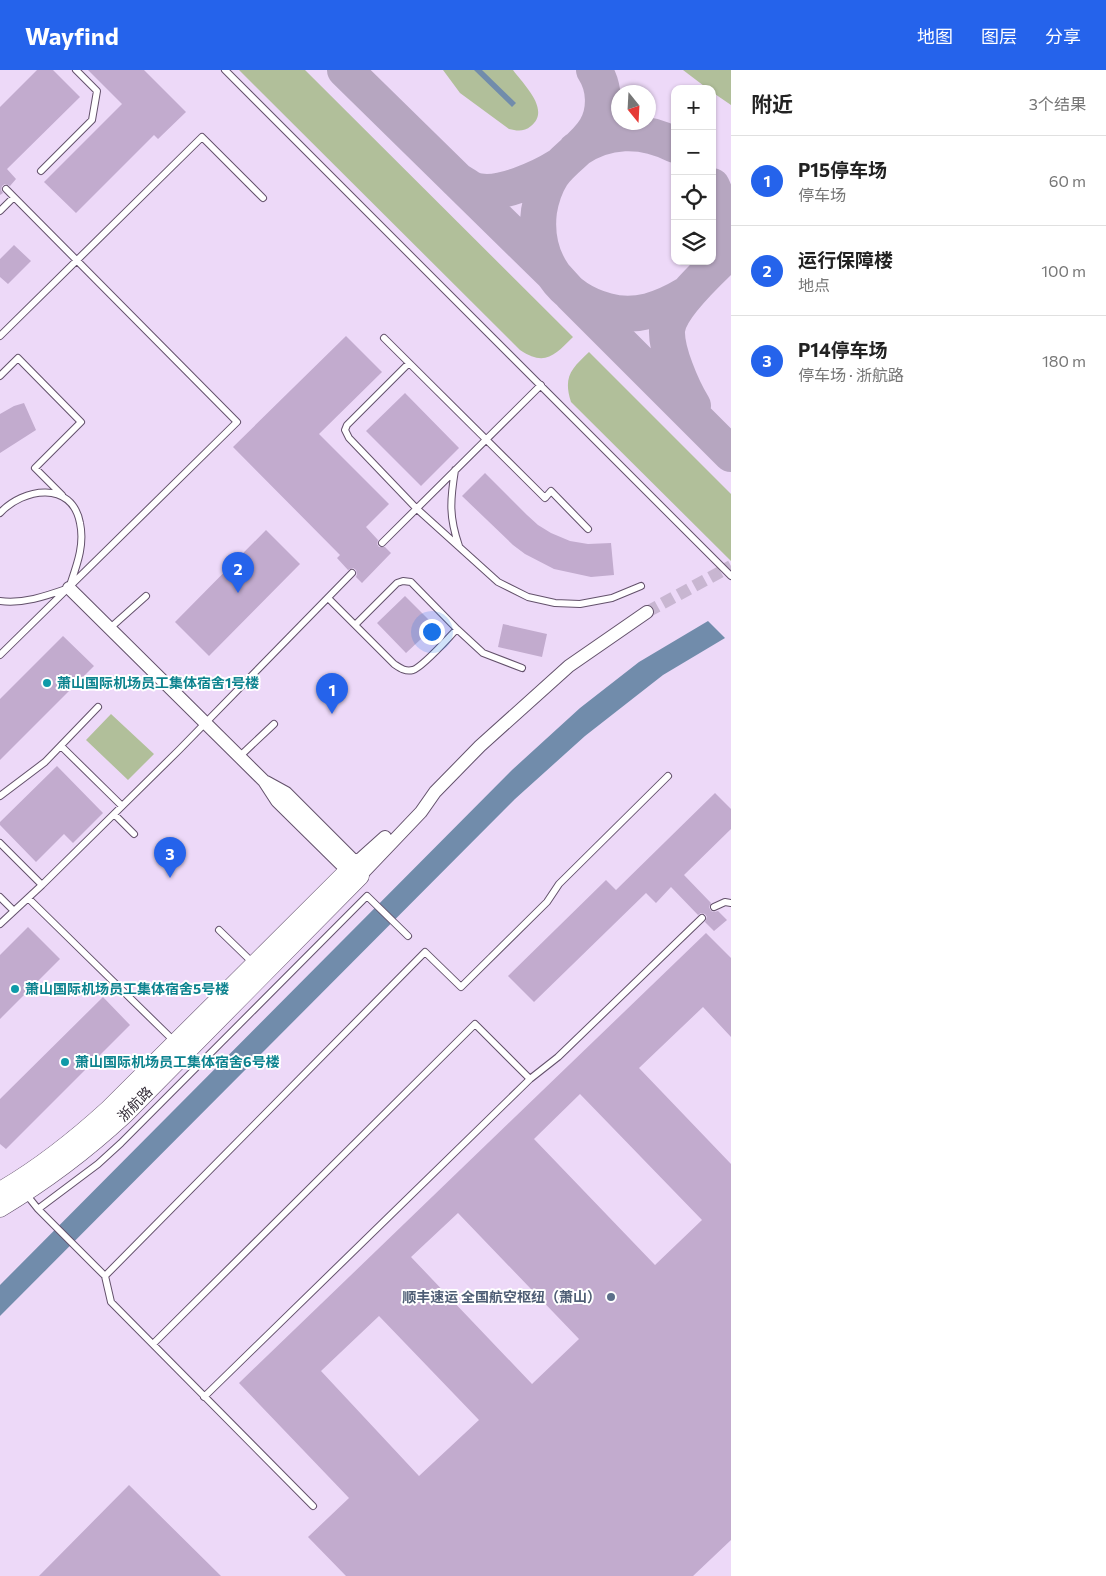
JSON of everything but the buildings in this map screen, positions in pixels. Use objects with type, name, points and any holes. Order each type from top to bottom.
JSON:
[{"type":"street","points":[[69,588],[239,758],[264,781],[286,793],[355,870],[421,812],[435,792],[480,746],[569,666],[647,612]]},
{"type":"street","name":"浙航路","points":[[0,1208],[50,1159],[87,1129],[254,964],[355,870]]},
{"type":"street","name":"浙航路","points":[[0,1191],[22,1187],[60,1170],[112,1127],[355,870]]},
{"type":"lane","points":[[41,171],[92,120],[97,91],[76,70]]},
{"type":"lane","points":[[225,70],[731,576]]},
{"type":"lane","points":[[0,336],[202,137],[263,198]]},
{"type":"lane","points":[[0,655],[237,422],[6,189]]},
{"type":"lane","points":[[0,211],[14,197]]},
{"type":"lane","points":[[384,338],[545,498],[552,491],[588,528]]},
{"type":"lane","points":[[0,376],[18,358],[82,422],[35,468],[77,512],[81,544],[79,559],[69,588]]},
{"type":"lane","points":[[409,363],[347,425],[345,430],[348,438],[416,508],[498,582],[528,597],[555,603],[580,604],[612,598],[641,586]]},
{"type":"lane","points":[[382,543],[541,385]]},
{"type":"lane","points":[[455,469],[450,511],[452,527],[459,547]]},
{"type":"lane","points":[[0,513],[8,505],[25,495],[42,492],[58,495],[70,503]]},
{"type":"lane","points":[[0,924],[205,724],[352,573]]},
{"type":"lane","points":[[356,625],[397,583],[403,581],[411,582],[483,653],[522,668]]},
{"type":"lane","points":[[0,601],[30,600],[69,588]]},
{"type":"lane","points":[[110,629],[146,596]]},
{"type":"lane","points":[[328,598],[394,664],[404,670],[413,670],[423,663],[458,629]]},
{"type":"lane","points":[[0,796],[45,762],[98,707]]},
{"type":"lane","points":[[239,758],[274,724]]},
{"type":"lane","points":[[61,746],[122,806]]},
{"type":"lane","points":[[105,1276],[425,952],[460,987],[547,902],[559,884],[668,776]]},
{"type":"lane","points":[[114,814],[134,834]]},
{"type":"lane","points":[[0,843],[42,885]]},
{"type":"lane","points":[[38,1210],[92,1169],[121,1143],[368,896],[408,936]]},
{"type":"lane","points":[[0,897],[14,910]]},
{"type":"lane","points":[[28,898],[175,1043]]},
{"type":"lane","points":[[714,907],[725,902],[731,903]]},
{"type":"lane","points":[[204,1397],[530,1079],[558,1057],[702,918]]},
{"type":"lane","points":[[219,930],[254,964]]},
{"type":"lane","points":[[153,1344],[475,1024],[530,1079]]},
{"type":"lane","points":[[22,1187],[38,1210],[105,1276],[111,1302],[313,1506]]},
{"type":"green space","points":[[239,70],[305,70],[573,337],[555,354],[549,357],[536,358],[520,350]]},
{"type":"green space","points":[[443,70],[513,70],[534,98],[538,113],[536,120],[531,126],[523,130],[509,129],[460,93]]},
{"type":"green space","points":[[683,70],[731,70],[731,105],[716,95],[716,85],[703,85]]},
{"type":"green space","points":[[589,352],[731,494],[731,561],[571,402],[568,386],[570,374],[577,363]]},
{"type":"green space","points":[[111,714],[154,754],[128,780],[86,740]]},
{"type":"water","points":[[474,70],[482,70],[516,103],[512,107]]},
{"type":"water","points":[[708,621],[725,638],[663,675],[585,736],[515,799],[0,1316],[0,1285],[512,770],[580,708],[639,662]]},
{"type":"taxiway","points":[[345,70],[552,273],[731,454]]},
{"type":"taxiway","points":[[594,70],[598,77],[603,99],[599,121],[586,141],[552,175],[545,188],[541,202],[538,229],[546,261],[564,287],[576,297],[607,311],[628,314],[649,311],[687,294]]},
{"type":"taxiway","points":[[576,150],[599,138],[624,133],[650,136],[671,143]]},
{"type":"taxiway","points":[[457,180],[475,190],[497,191],[531,181],[559,166]]},
{"type":"taxiway","points":[[716,195],[721,224],[716,252]]},
{"type":"taxiway","points":[[693,406],[676,369],[669,348],[667,330],[670,320],[684,298],[731,250]]},
{"type":"tunnel","points":[[647,612],[731,566]]},
{"type":"place","name":"运行保障楼","points":[[238,593]]},
{"type":"place","name":"萧山国际机场员工集体宿舍1号楼","points":[[47,683]]},
{"type":"place","name":"P15停车场","points":[[332,714]]},
{"type":"place","name":"P14停车场","points":[[170,878]]},
{"type":"place","name":"萧山国际机场员工集体宿舍5号楼","points":[[15,989]]},
{"type":"place","name":"萧山国际机场员工集体宿舍6号楼","points":[[65,1062]]},
{"type":"place","name":"顺丰速运 全国航空枢纽（萧山）","points":[[611,1297]]}]
